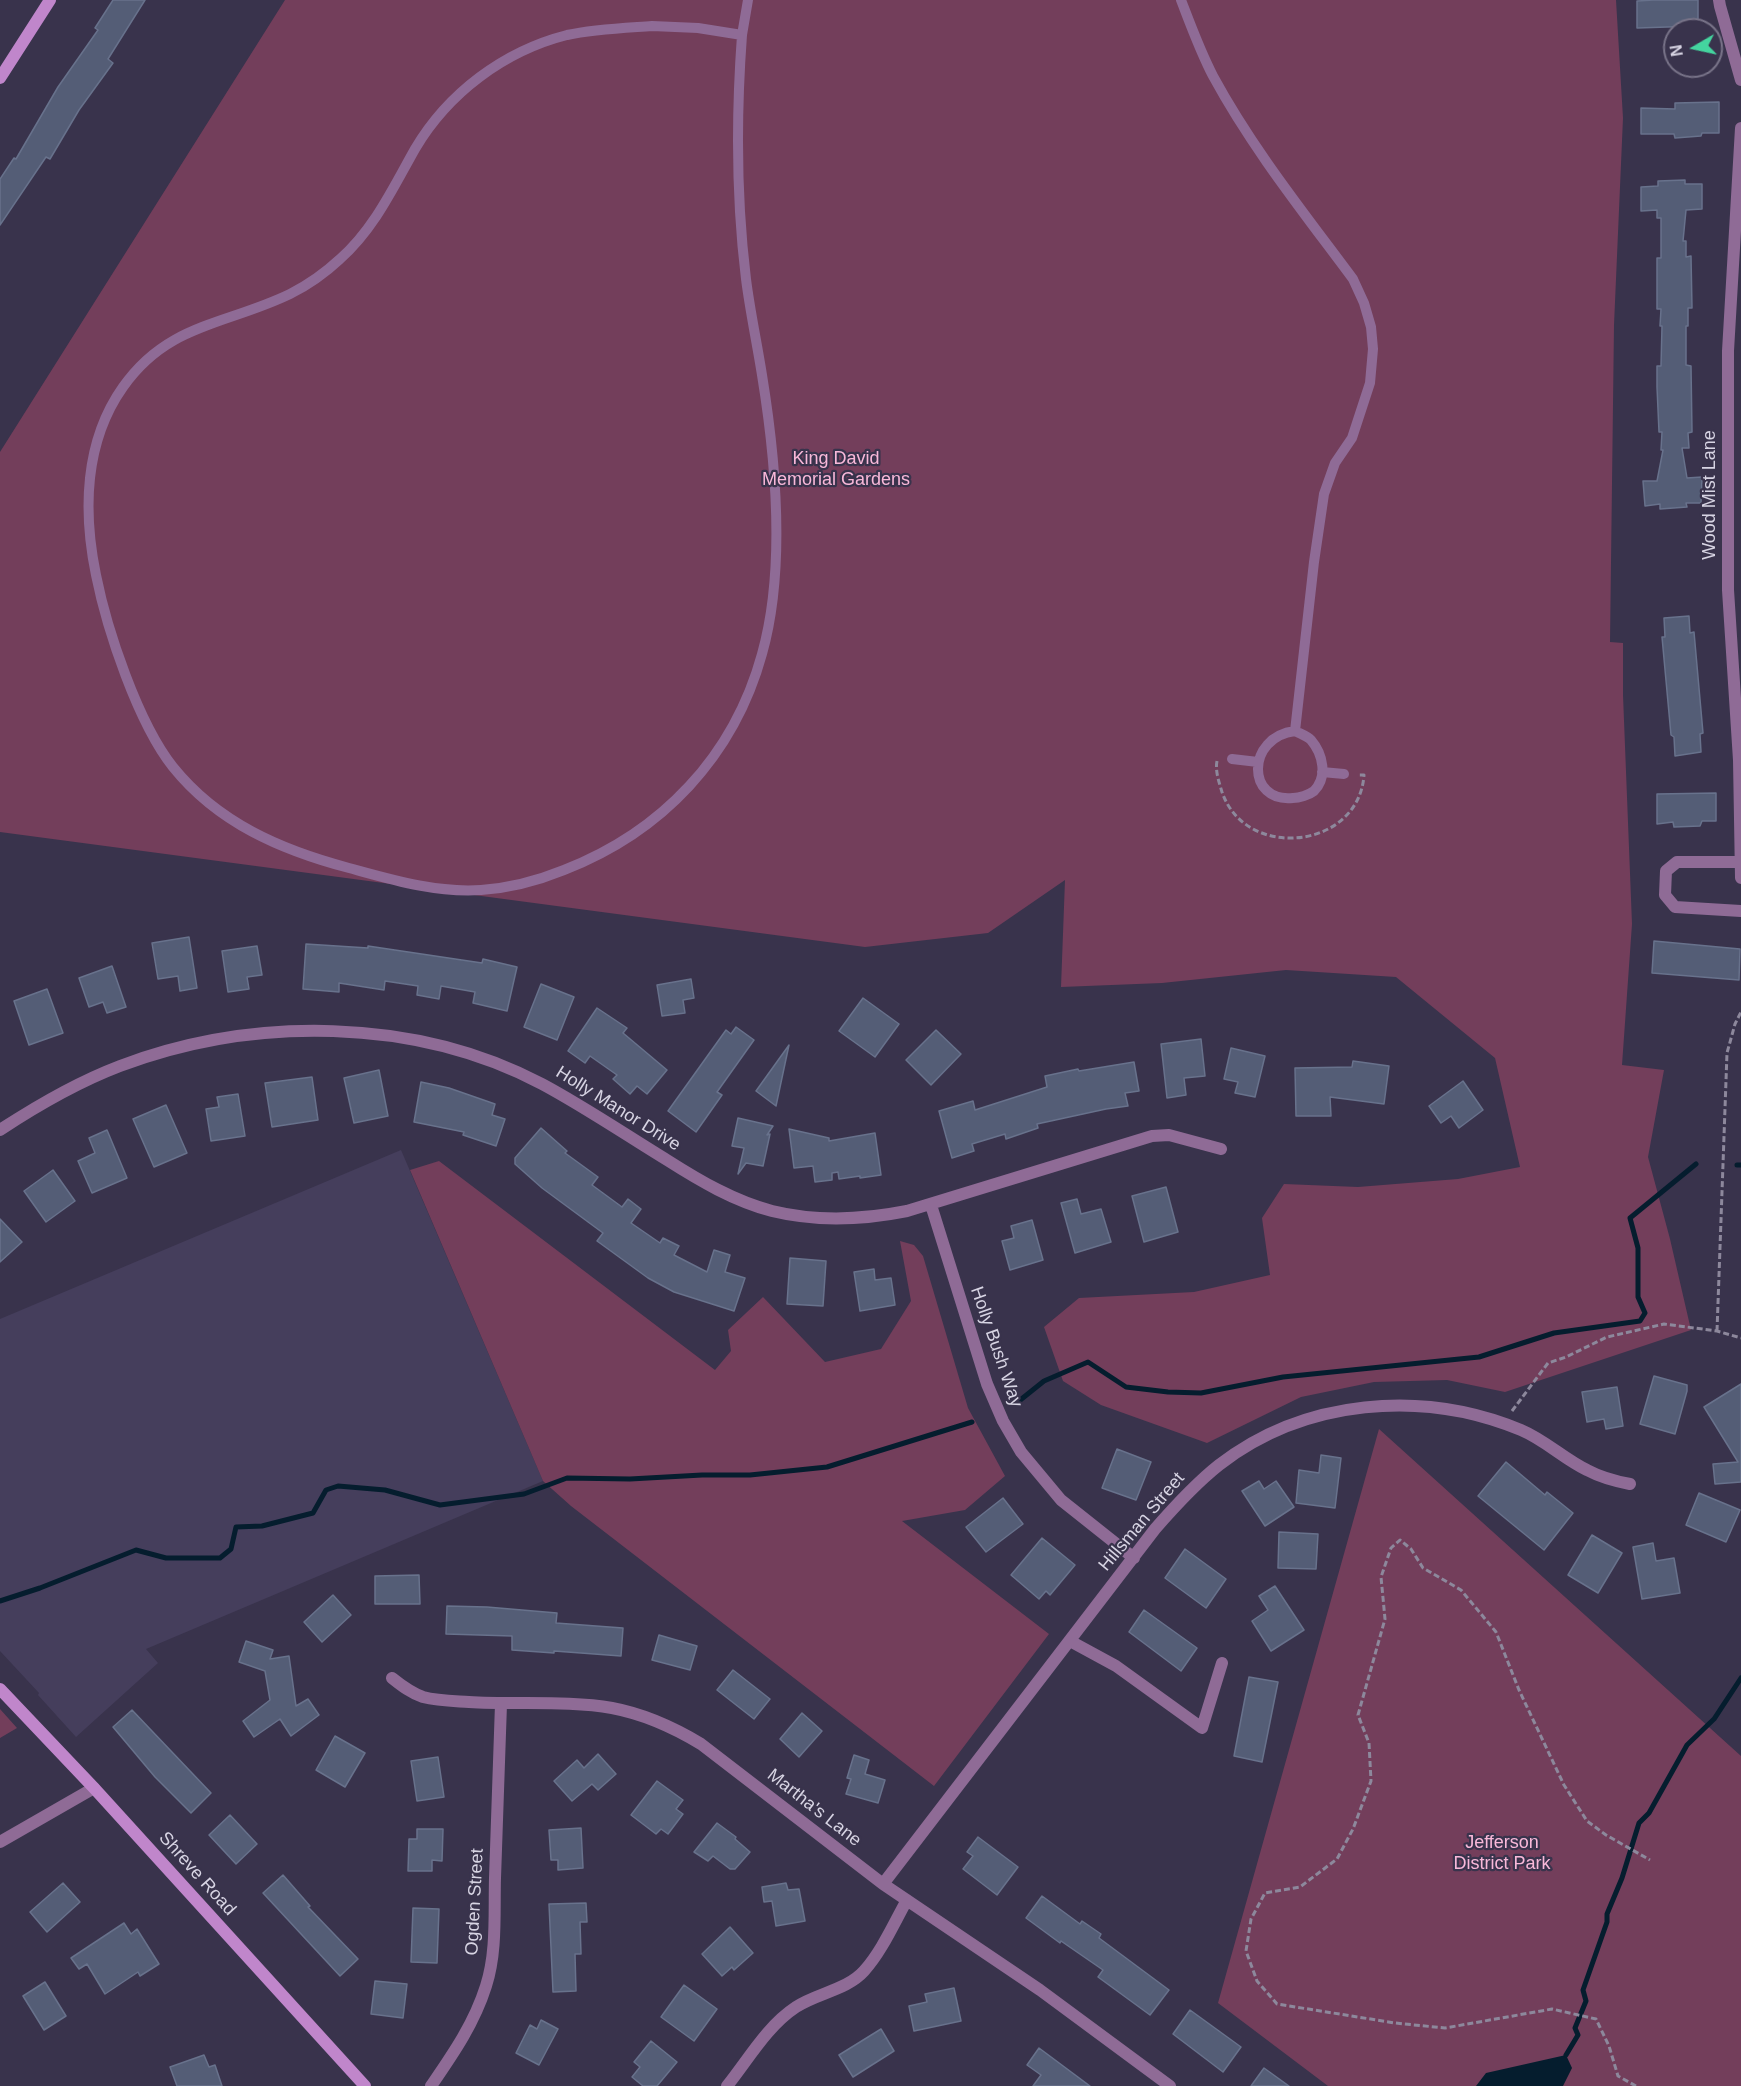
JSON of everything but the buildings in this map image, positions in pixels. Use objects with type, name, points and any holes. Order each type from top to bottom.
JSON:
[{"type":"main road","points":[[0,78],[50,0]]},
{"type":"main road","name":"Shreve Road","points":[[0,1689],[94,1788],[365,2086]]},
{"type":"street","points":[[1719,0],[1741,80]]},
{"type":"street","name":"Wood Mist Lane","points":[[1741,128],[1728,351],[1728,590],[1738,760],[1741,878]]},
{"type":"street","points":[[1741,862],[1677,862],[1665,871],[1665,895],[1675,907],[1741,910]]},
{"type":"street","name":"Holly Manor Drive","points":[[0,1130],[30,1110],[74,1086],[120,1066],[165,1052],[217,1040],[266,1033],[317,1031],[369,1033],[410,1039],[459,1051],[531,1079],[562,1095],[703,1183],[734,1198],[771,1211],[804,1217],[838,1220],[875,1217],[931,1205],[1152,1136],[1176,1136],[1221,1149]]},
{"type":"street","name":"Holly Bush Way","points":[[931,1205],[987,1384],[1003,1421],[1021,1452],[1061,1500],[1134,1558]]},
{"type":"street","name":"Hillsman Street","points":[[883,1884],[1188,1491],[1220,1464],[1249,1445],[1283,1428],[1347,1408],[1383,1405],[1420,1406],[1480,1416],[1510,1426],[1552,1448],[1585,1470],[1606,1479],[1630,1484]]},
{"type":"street","points":[[1070,1641],[1116,1666],[1202,1728],[1222,1663]]},
{"type":"street","name":"Martha's Lane","points":[[392,1678],[406,1689],[423,1697],[501,1704],[572,1704],[611,1707],[674,1728],[701,1744],[883,1884],[1040,1990],[1170,2086]]},
{"type":"street","name":"Ogden Street","points":[[431,2086],[461,2042],[476,2013],[490,1967],[495,1912],[501,1704]]},
{"type":"street","points":[[0,1842],[94,1788]]},
{"type":"street","points":[[727,2086],[762,2040],[794,2008],[815,1996],[851,1982],[864,1972],[877,1954],[907,1900]]},
{"type":"lane","points":[[742,35],[698,28],[652,26],[606,29],[567,35],[533,47],[500,63],[472,82],[430,125],[388,199],[368,229],[346,255],[292,293],[189,331],[165,345],[142,364],[124,385],[104,420],[94,451],[89,484],[88,513],[92,553],[100,594],[133,691],[156,740],[171,765],[210,805],[236,824],[281,846],[330,863],[401,882],[443,890],[478,891],[511,887],[543,879],[593,859],[649,824],[677,800],[700,775],[730,731],[748,697],[764,650],[772,601],[776,548],[775,478],[769,418],[750,305],[736,163],[738,83],[748,0]]},
{"type":"lane","points":[[1181,0],[1197,42],[1214,76],[1253,142],[1353,279],[1364,303],[1371,327],[1373,349],[1370,383],[1352,438],[1335,463],[1324,494],[1314,562],[1296,731]]},
{"type":"lane","points":[[1296,731],[1310,739],[1320,753],[1321,781],[1313,792],[1299,798],[1286,799],[1273,795],[1263,786],[1257,774],[1258,762],[1264,748],[1275,739],[1286,732],[1296,731]]},
{"type":"lane","points":[[1232,759],[1258,762]]},
{"type":"lane","points":[[1322,772],[1344,774]]},
{"type":"path","points":[[1717,1330],[1727,1053],[1735,1024],[1741,1012]]},
{"type":"path","points":[[1510,1426],[1512,1408],[1548,1363],[1566,1357],[1606,1337],[1664,1324],[1717,1330],[1741,1338]]},
{"type":"path","points":[[1636,2086],[1618,2076],[1609,2046],[1596,2019],[1552,2009],[1445,2028],[1395,2023],[1277,2004],[1257,1981],[1246,1951],[1251,1919],[1265,1893],[1300,1887],[1337,1859],[1353,1829],[1371,1781],[1369,1743],[1358,1715],[1385,1619],[1381,1576],[1391,1548],[1400,1540],[1411,1549],[1423,1568],[1461,1590],[1496,1632],[1519,1690],[1564,1785],[1587,1821],[1606,1835],[1650,1860]]},
{"type":"shaded area","points":[[401,1150],[543,1481],[146,1649],[158,1663],[76,1737],[0,1651],[0,1319]]},
{"type":"green space","name":"King David Memorial Gardens","points":[[285,0],[1616,0],[1623,118],[1614,325],[1610,642],[1623,643],[1632,924],[1622,1065],[1664,1070],[1648,1157],[1691,1330],[1505,1392],[1447,1380],[1374,1382],[1301,1397],[1207,1443],[1101,1405],[1063,1381],[1044,1327],[1079,1298],[1194,1292],[1270,1275],[1262,1218],[1284,1184],[1358,1187],[1458,1179],[1520,1167],[1495,1058],[1396,977],[1286,970],[1162,983],[1061,987],[1065,880],[988,933],[865,947],[0,832],[0,452]]},
{"type":"green space","points":[[439,1161],[715,1370],[731,1351],[728,1330],[763,1297],[825,1362],[881,1349],[911,1301],[900,1241],[914,1245],[923,1256],[968,1408],[1005,1476],[965,1510],[902,1521],[1049,1634],[934,1786],[571,1506],[543,1481],[410,1170]]},
{"type":"green space","name":"Jefferson District Park","points":[[1379,1429],[1741,1756],[1741,2086],[1328,2086],[1218,2003]]},
{"type":"green space","points":[[0,1709],[17,1728],[0,1738]]},
{"type":"water","points":[[1566,2055],[1572,2068],[1563,2086],[1476,2086],[1486,2073]]},
{"type":"waterway","points":[[1019,1401],[1044,1381],[1088,1362],[1126,1387],[1201,1393],[1283,1377],[1479,1357],[1554,1333],[1640,1321],[1645,1313],[1638,1297],[1638,1248],[1630,1218],[1696,1164]]},
{"type":"waterway","points":[[0,1601],[40,1588],[136,1550],[166,1558],[220,1558],[231,1549],[236,1527],[262,1526],[313,1513],[326,1490],[338,1486],[385,1490],[440,1505],[524,1494],[567,1478],[630,1479],[750,1475],[827,1467],[972,1422]]},
{"type":"waterway","points":[[1566,2055],[1578,2035],[1575,2028],[1586,2001],[1583,1990],[1639,1823],[1649,1813],[1687,1745],[1714,1719],[1741,1678]]}]
